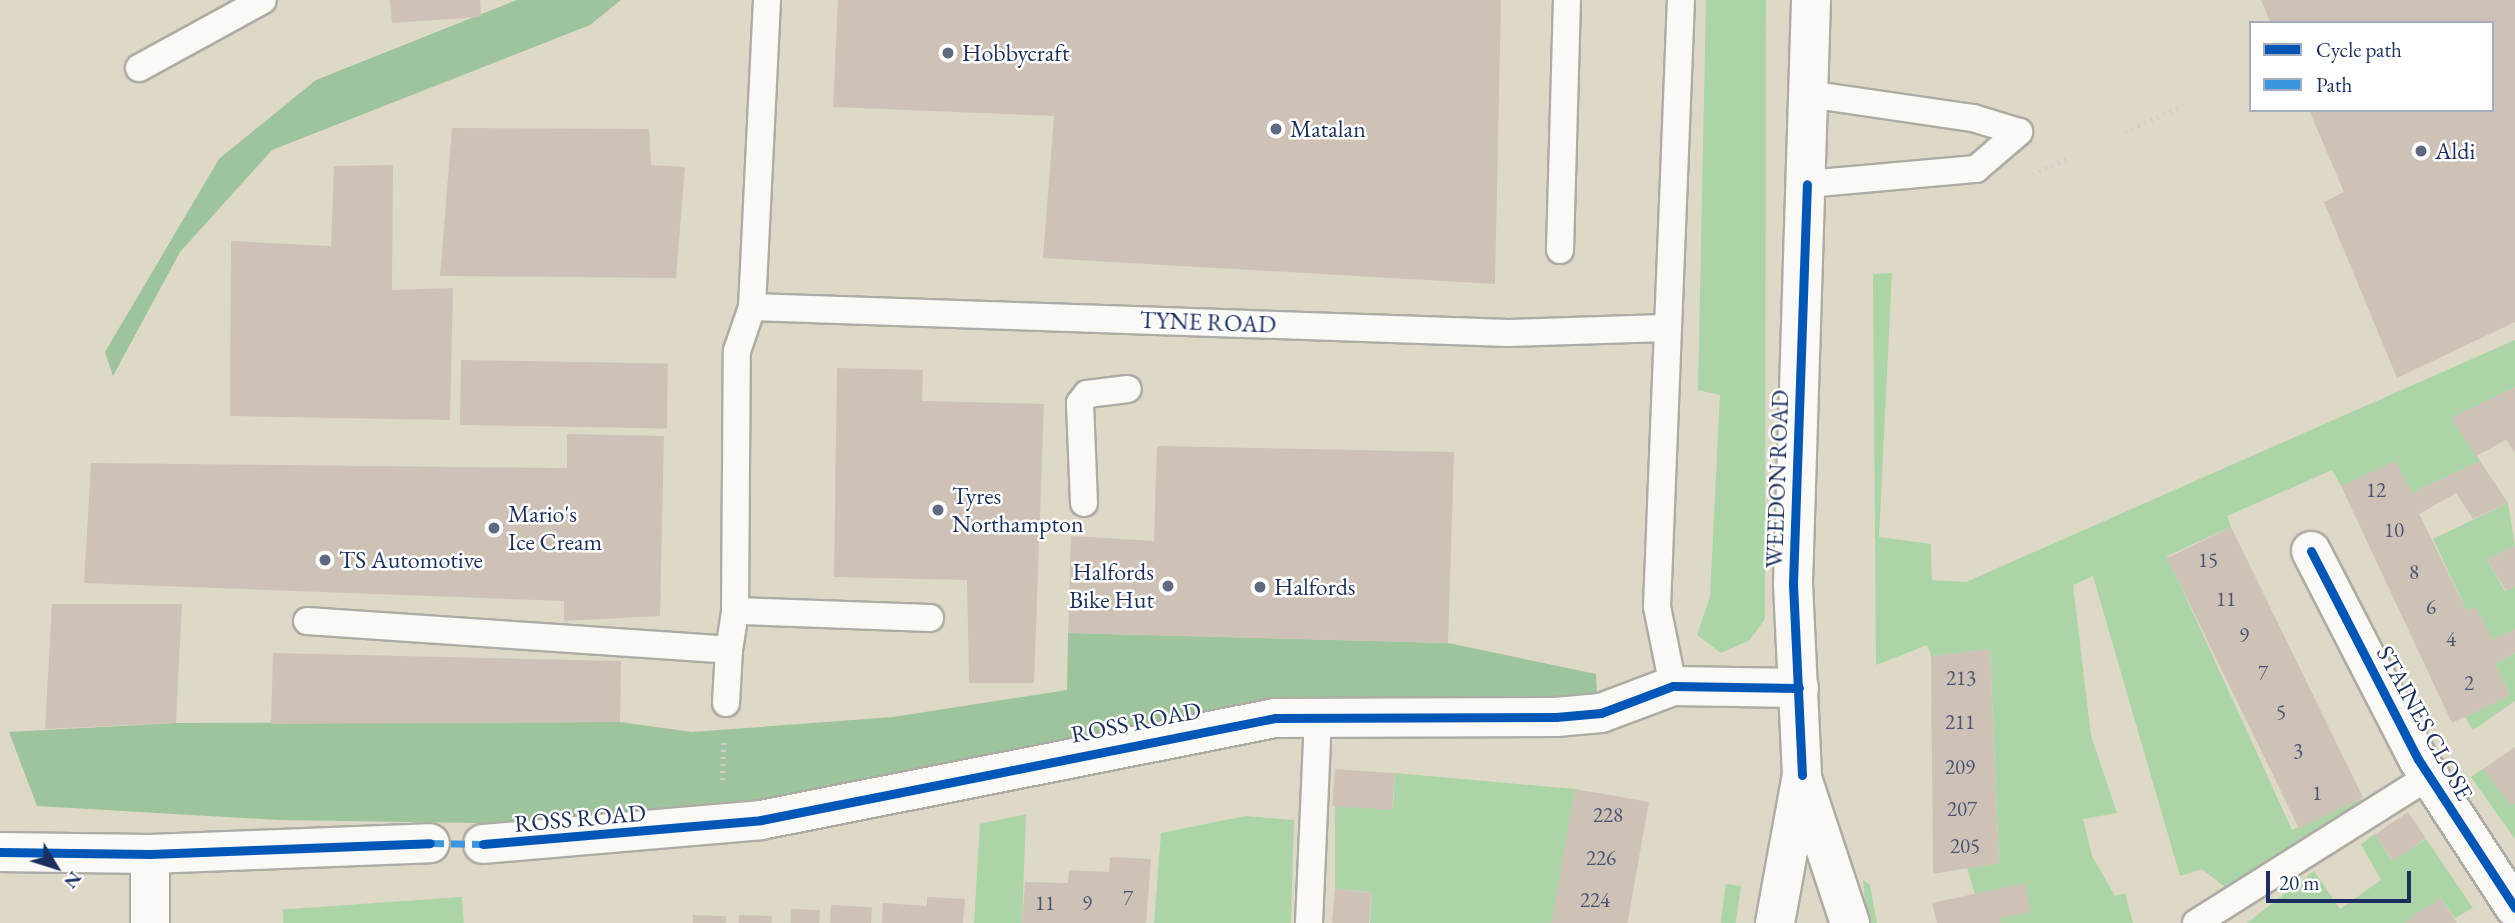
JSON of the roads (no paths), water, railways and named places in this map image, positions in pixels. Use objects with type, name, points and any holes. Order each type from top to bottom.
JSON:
[{"type":"street","name":"WEEDON ROAD","points":[[1775,923],[1802,775],[1793,583],[1811,0]]},
{"type":"street","name":"STAINES CLOSE","points":[[2311,551],[2429,776],[2515,908]]},
{"type":"street","name":"ROSS ROAD","points":[[483,844],[720,824],[1190,730],[1318,715],[1556,718],[1601,713],[1673,686],[1799,688]]},
{"type":"street","name":"WEEDON ROAD","points":[[1802,775],[1850,923]]},
{"type":"street","points":[[0,852],[150,854],[430,844]]},
{"type":"street","points":[[149,923],[150,854]]},
{"type":"lane","points":[[139,68],[263,0]]},
{"type":"lane","points":[[726,704],[729,650],[735,611],[737,351],[752,307],[767,0]]},
{"type":"lane","points":[[1560,250],[1567,0]]},
{"type":"lane","points":[[1673,686],[1657,607],[1665,328],[1681,0]]},
{"type":"lane","points":[[1807,184],[1976,169],[2019,132],[1973,118],[1808,94]]},
{"type":"lane","name":"TYNE ROAD","points":[[752,307],[1509,333],[1665,328]]},
{"type":"lane","points":[[1084,503],[1080,403],[1087,394],[1128,389]]},
{"type":"lane","points":[[735,611],[930,618]]},
{"type":"lane","points":[[307,621],[729,650]]},
{"type":"lane","points":[[1309,923],[1318,715]]},
{"type":"lane","points":[[2196,923],[2429,776]]},
{"type":"place","name":"Hobbycraft","points":[[948,53]]},
{"type":"place","name":"Matalan","points":[[1276,129]]},
{"type":"place","name":"Aldi","points":[[2421,151]]},
{"type":"place","name":"Tyres Northampton","points":[[938,510]]},
{"type":"place","name":"Mario's Ice Cream","points":[[494,528]]},
{"type":"place","name":"TS Automotive","points":[[325,560]]},
{"type":"place","name":"Halfords Bike Hut","points":[[1168,586]]},
{"type":"place","name":"Halfords","points":[[1260,587]]}]
